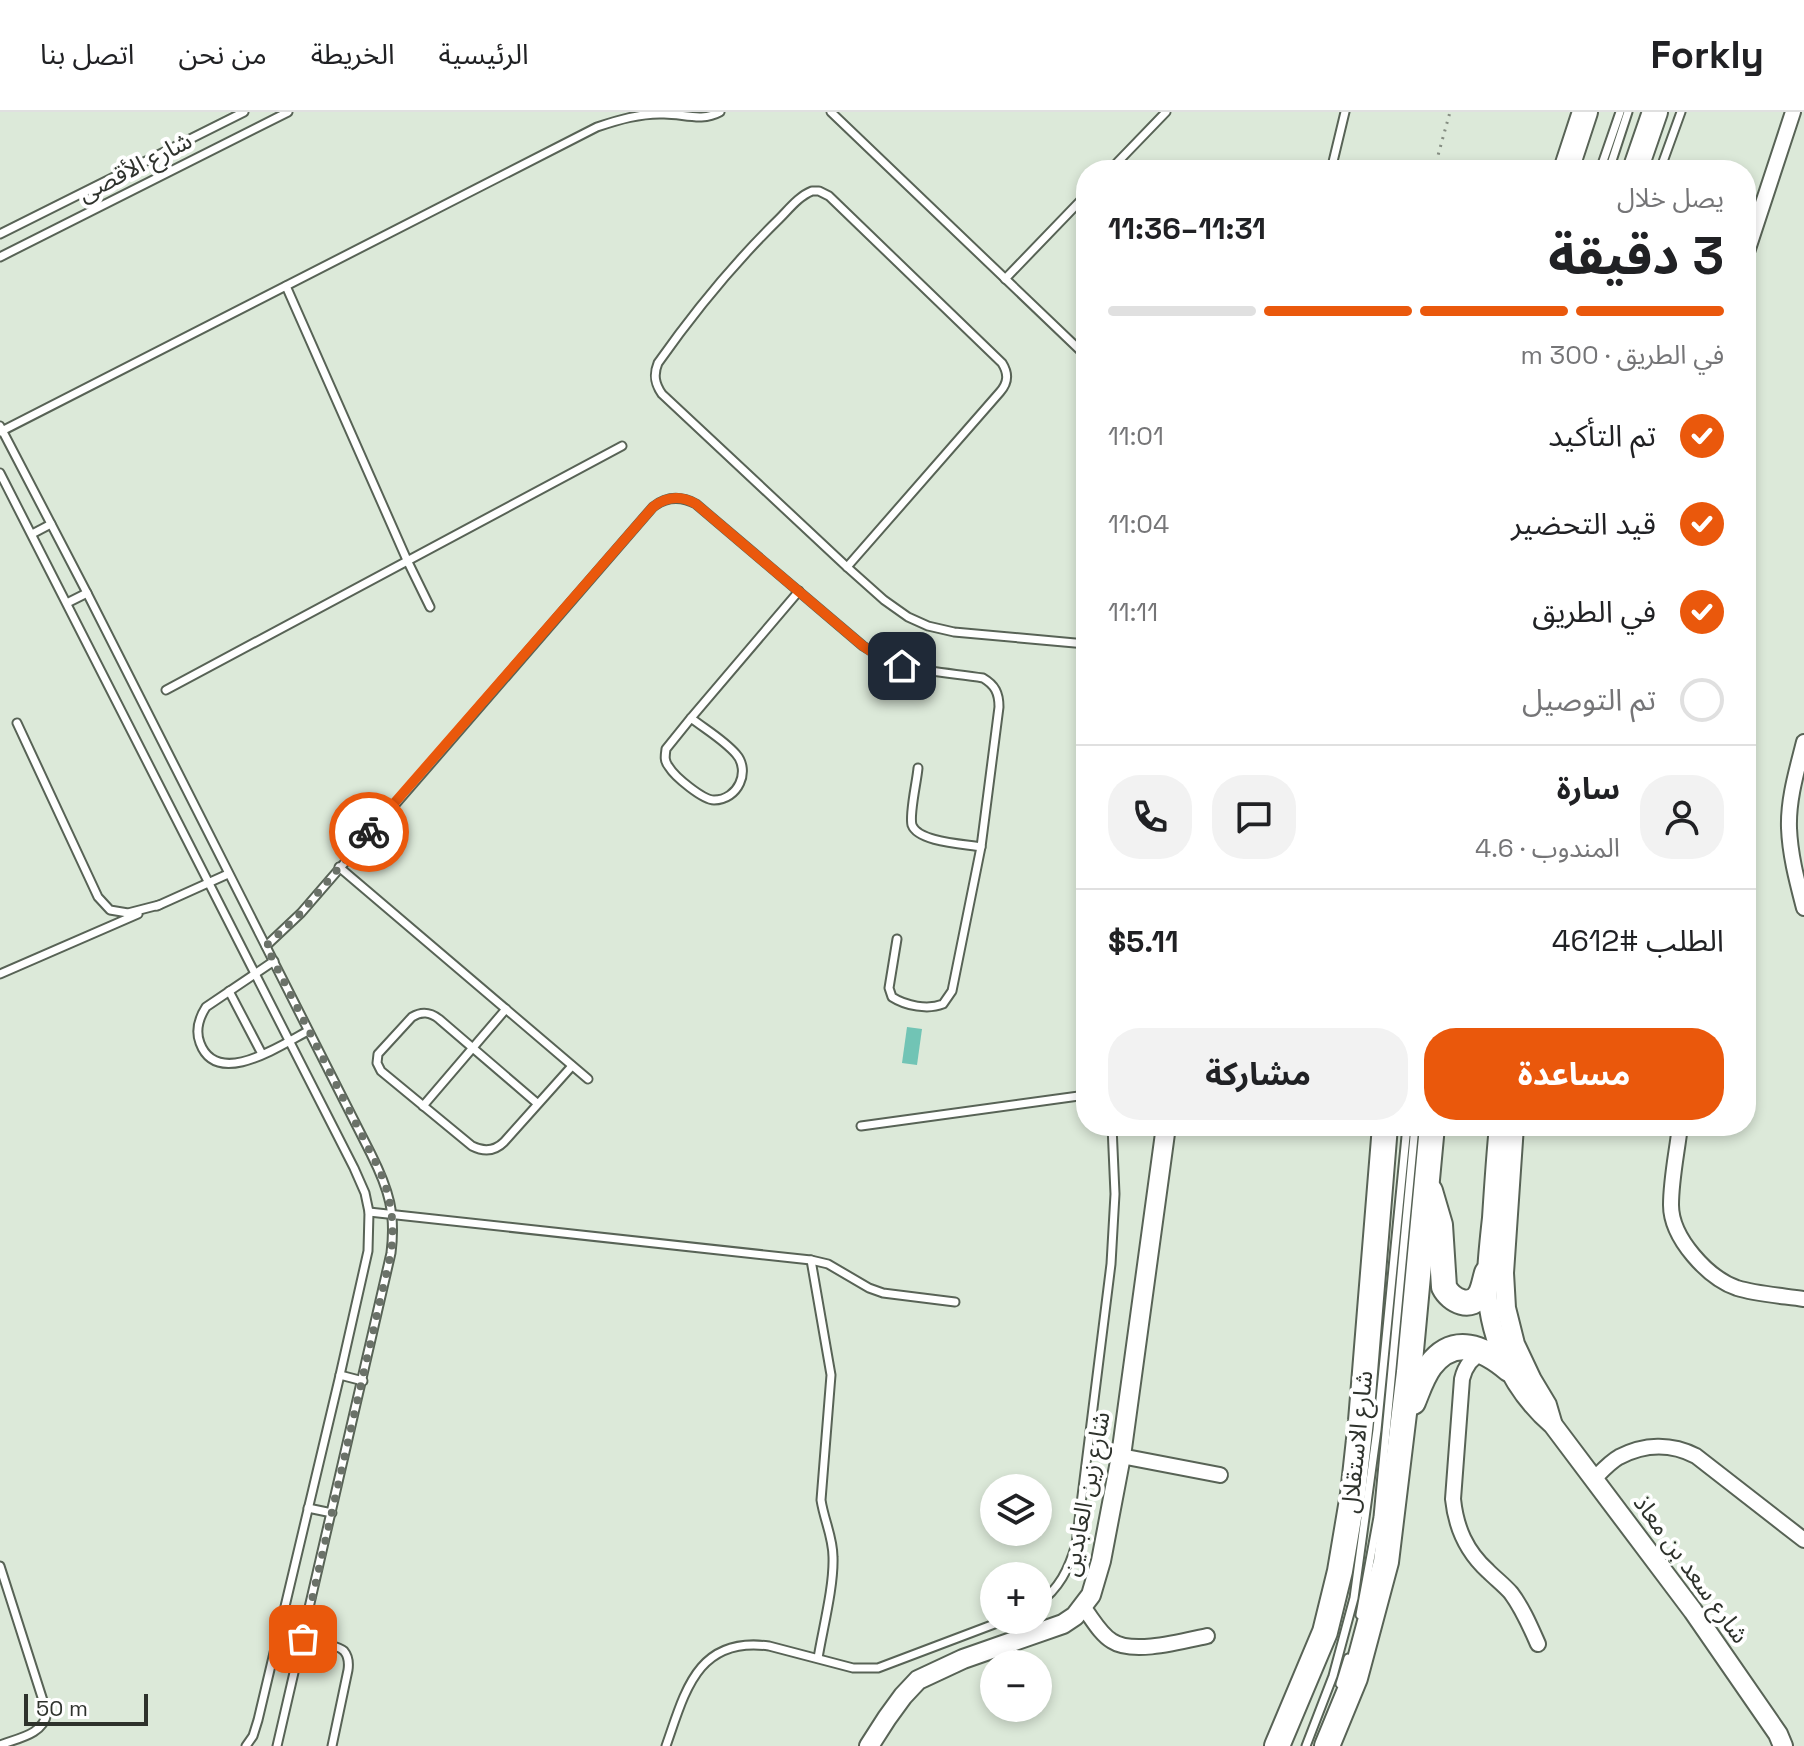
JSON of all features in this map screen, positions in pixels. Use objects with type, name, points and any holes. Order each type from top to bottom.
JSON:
[{"type":"highway","points":[[1569,160],[1585,112]]},
{"type":"highway","points":[[1638,160],[1655,112]]},
{"type":"highway","name":"شارع الاستقلال","points":[[1277,1746],[1325,1632],[1340,1571],[1361,1421],[1384,1136]]},
{"type":"highway","name":"شارع الاستقلال","points":[[1327,1746],[1355,1678],[1386,1562],[1404,1422],[1431,1136]]},
{"type":"highway","points":[[1425,1182],[1440,1225],[1447,1295],[1462,1303],[1470,1302],[1482,1292],[1487,1273]]},
{"type":"highway","points":[[1404,1422],[1425,1374],[1438,1357],[1455,1349],[1484,1351],[1509,1369]]},
{"type":"street","points":[[1756,225],[1793,112]]},
{"type":"street","points":[[1804,742],[1793,788],[1789,826],[1793,867],[1804,908]]},
{"type":"street","name":"شارع زين العابدين","points":[[869,1746],[903,1696],[918,1680],[963,1659],[1063,1624],[1083,1607],[1095,1584],[1121,1456],[1165,1136]]},
{"type":"street","name":"شارع سعد بن معاذ","points":[[1498,1136],[1487,1292],[1494,1331],[1509,1369],[1532,1404],[1553,1425],[1693,1611],[1778,1734],[1783,1746]]},
{"type":"street","name":"شارع سعد بن معاذ","points":[[1513,1136],[1505,1299],[1515,1344],[1547,1405],[1553,1425]]},
{"type":"street","points":[[1679,1136],[1671,1208],[1675,1225],[1685,1244],[1713,1274],[1737,1288],[1804,1299]]},
{"type":"street","points":[[1484,1351],[1467,1365],[1462,1379],[1453,1499],[1457,1523],[1466,1546],[1519,1605],[1538,1644]]},
{"type":"street","points":[[1438,1357],[1462,1379]]},
{"type":"street","points":[[1594,1479],[1616,1458],[1642,1449],[1664,1446],[1682,1449],[1696,1456],[1804,1540]]},
{"type":"street","points":[[1121,1456],[1220,1475]]},
{"type":"street","points":[[1083,1607],[1108,1639],[1124,1647],[1159,1645],[1207,1636]]},
{"type":"lane","name":"شارع الأقصى","points":[[0,234],[244,112]]},
{"type":"lane","name":"شارع الأقصى","points":[[0,257],[288,112]]},
{"type":"lane","points":[[277,1746],[391,1253],[391,1202],[382,1177],[274,961],[1,430],[597,127],[633,116],[665,114],[697,118],[720,112]]},
{"type":"lane","points":[[831,112],[1076,346]]},
{"type":"lane","points":[[1120,160],[1166,112]]},
{"type":"lane","points":[[1333,160],[1345,112]]},
{"type":"lane","points":[[1603,160],[1620,112]]},
{"type":"lane","points":[[1612,160],[1628,112]]},
{"type":"lane","points":[[1664,160],[1681,112]]},
{"type":"lane","points":[[847,567],[1000,392],[1007,381],[1007,374],[1002,363],[829,196],[812,191],[802,196],[772,225],[662,357],[655,369],[656,383],[662,394],[847,567],[908,617],[954,632],[1076,643]]},
{"type":"lane","points":[[1005,279],[1076,205]]},
{"type":"lane","points":[[286,286],[430,607]]},
{"type":"lane","points":[[166,690],[622,446]]},
{"type":"lane","points":[[0,473],[359,1180],[369,1212],[368,1251],[340,1375],[258,1720],[246,1746]]},
{"type":"lane","points":[[266,946],[292,922],[653,507],[666,499],[682,498],[696,504],[863,646],[889,661],[983,678],[997,692],[999,707],[981,847],[952,991],[943,1004],[929,1007],[892,997],[889,988],[897,939]]},
{"type":"lane","points":[[32,534],[51,524]]},
{"type":"lane","points":[[691,718],[736,753],[742,766],[738,786],[722,799],[701,796],[671,770],[665,754],[669,744],[691,718],[799,591]]},
{"type":"lane","points":[[67,603],[87,593]]},
{"type":"lane","points":[[17,723],[98,897],[110,910],[128,913],[159,905]]},
{"type":"lane","points":[[918,768],[911,820],[915,831],[930,838],[981,847]]},
{"type":"lane","points":[[339,867],[588,1079]]},
{"type":"lane","points":[[0,974],[228,874]]},
{"type":"lane","points":[[274,961],[206,1007],[197,1030],[201,1047],[213,1059],[229,1065],[246,1062],[308,1031]]},
{"type":"lane","points":[[229,991],[262,1054]]},
{"type":"lane","points":[[423,1106],[506,1009]]},
{"type":"lane","points":[[538,1104],[435,1015],[423,1012],[412,1017],[378,1054],[377,1063],[381,1071],[472,1146],[487,1151],[501,1146],[572,1066]]},
{"type":"lane","points":[[861,1126],[1076,1096]]},
{"type":"lane","points":[[1052,1591],[1066,1573],[1076,1544],[1111,1264],[1115,1194],[1112,1136]]},
{"type":"lane","points":[[1306,1746],[1333,1676],[1354,1598],[1374,1457],[1406,1136]]},
{"type":"lane","points":[[1358,1622],[1379,1505],[1414,1136]]},
{"type":"lane","points":[[369,1212],[811,1260],[828,1264],[883,1293],[955,1302]]},
{"type":"lane","points":[[811,1260],[831,1375],[821,1500],[834,1554],[818,1658]]},
{"type":"lane","points":[[340,1375],[363,1381]]},
{"type":"lane","points":[[308,1508],[332,1513]]},
{"type":"lane","points":[[0,1566],[3,1588],[47,1713],[46,1722],[40,1729],[0,1745]]},
{"type":"lane","points":[[666,1746],[693,1676],[711,1658],[732,1647],[757,1644],[853,1668],[878,1668],[980,1629]]},
{"type":"lane","points":[[278,1635],[340,1648],[348,1658],[332,1746]]},
{"type":"lane","points":[[1339,1687],[1349,1654]]},
{"type":"path","points":[[1437,160],[1450,112]]},
{"type":"water","points":[[907,1027],[922,1029],[917,1065],[902,1063]]},
{"type":"way so far","points":[[303,1639],[391,1253],[393,1216],[379,1169],[266,946],[301,913],[369,832]]},
{"type":"route","points":[[369,832],[653,507],[666,499],[682,498],[696,504],[863,646],[902,666]]}]
